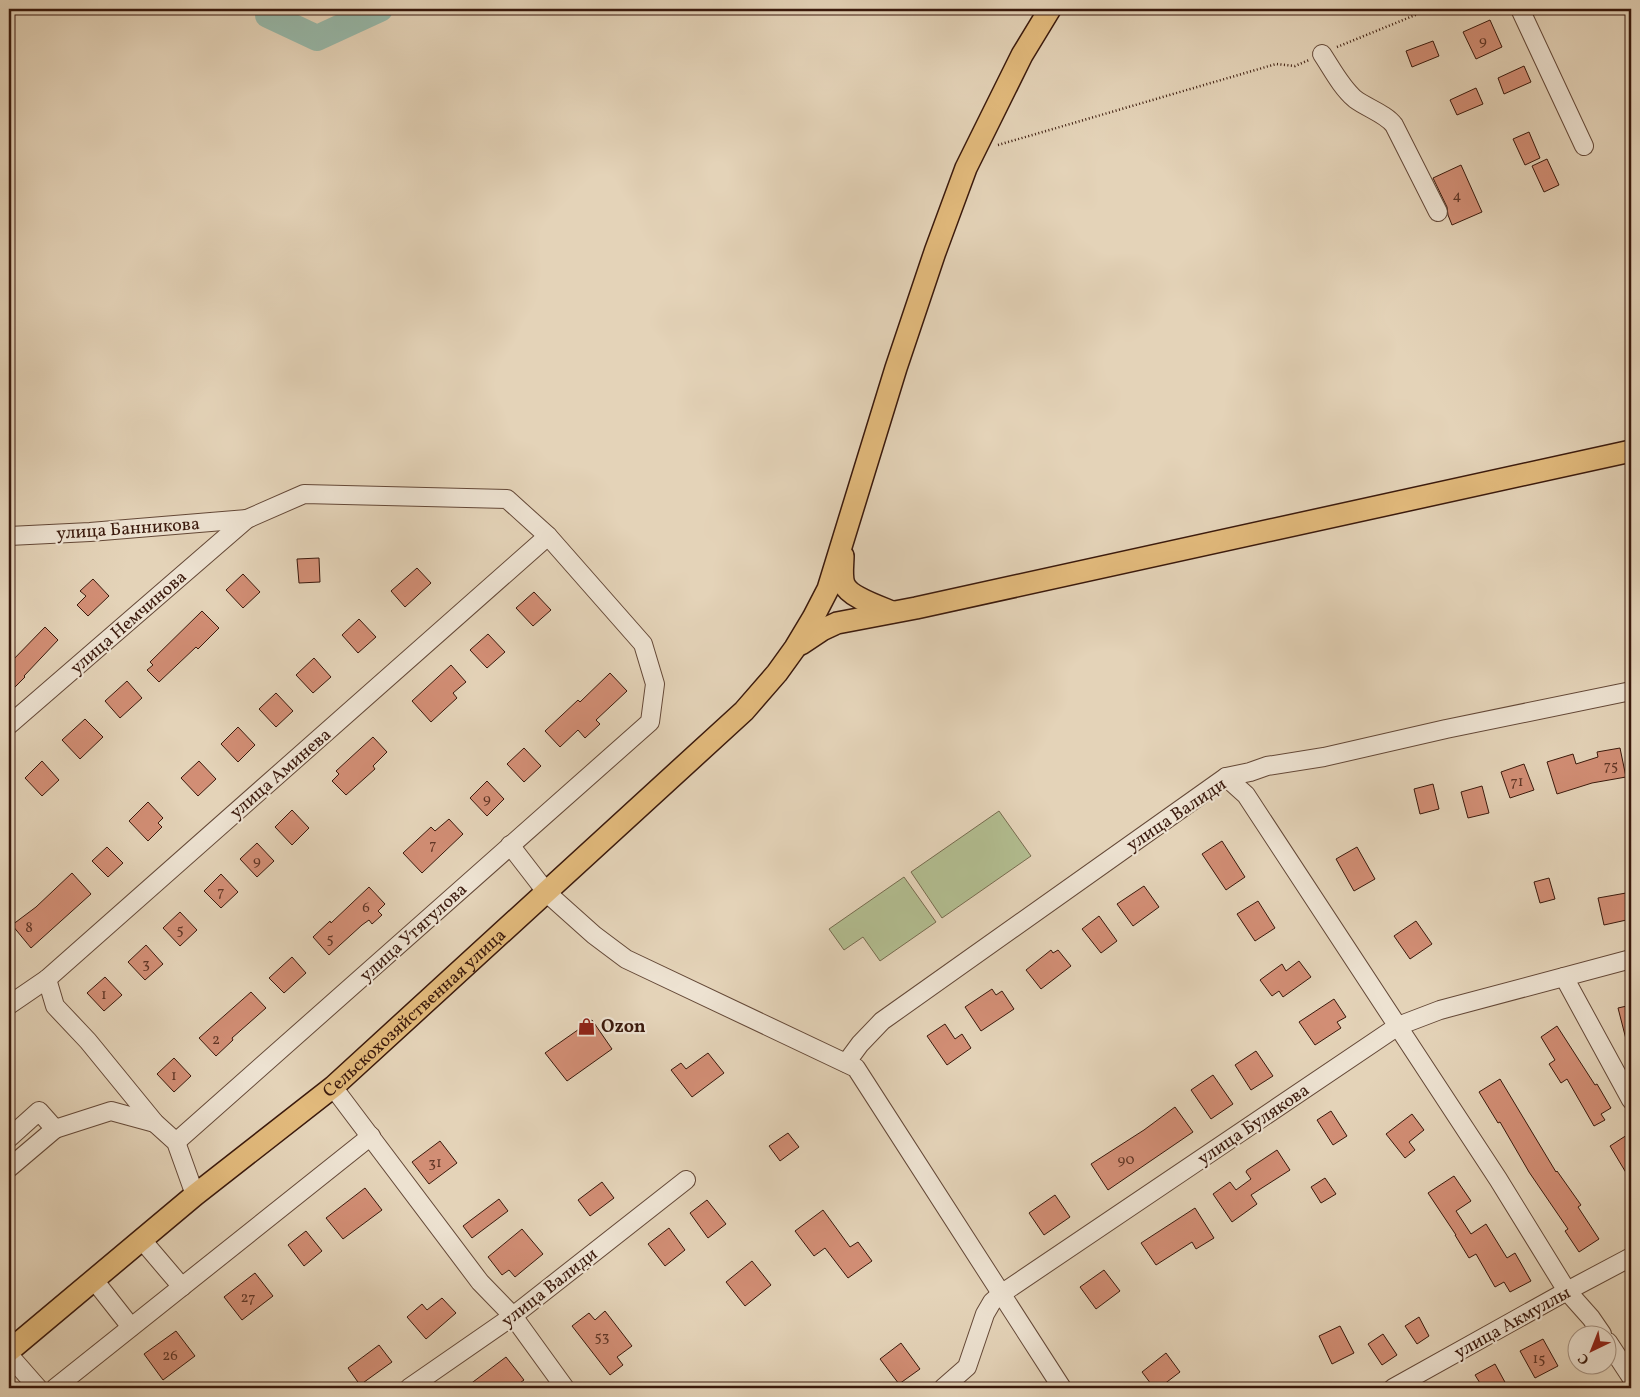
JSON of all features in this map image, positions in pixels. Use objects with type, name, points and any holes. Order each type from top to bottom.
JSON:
[{"type":"main road","name":"Сельскохозяйственная улица","points":[[9,1351],[195,1195],[334,1087],[744,712],[777,673],[795,648],[828,589],[934,252],[966,168],[1022,55],[1050,9]]},
{"type":"main road","points":[[795,648],[822,630],[837,623],[916,608],[1629,453]]},
{"type":"main road","points":[[843,538],[844,584],[858,596],[892,612]]},
{"type":"street","points":[[1520,9],[1584,146]]},
{"type":"street","points":[[1322,54],[1347,91],[1362,104],[1390,119],[1438,212]]},
{"type":"street","points":[[247,519],[304,494],[507,499],[548,536]]},
{"type":"street","name":"улица Банникова","points":[[9,536],[90,532],[247,519]]},
{"type":"street","name":"улица Немчинова","points":[[9,726],[247,519]]},
{"type":"street","name":"улица Утягулова","points":[[176,1142],[650,722],[656,684],[643,644],[548,536]]},
{"type":"street","name":"улица Аминева","points":[[9,1005],[47,978],[548,536]]},
{"type":"street","name":"улица Валиди","points":[[846,1063],[860,1044],[882,1021],[1226,777],[1267,766],[1324,757],[1446,728],[1631,691]]},
{"type":"street","points":[[1226,777],[1246,796],[1498,1179],[1568,1291],[1595,1324]]},
{"type":"street","points":[[510,845],[547,893],[594,935],[626,959],[856,1068],[1062,1388]]},
{"type":"street","name":"улица Булякова","points":[[943,1388],[966,1367],[985,1314],[992,1302],[1001,1294],[1398,1026],[1440,1010],[1631,959]]},
{"type":"street","points":[[1564,977],[1631,1100]]},
{"type":"street","points":[[47,978],[56,1006],[88,1041],[155,1123],[176,1142],[195,1195]]},
{"type":"street","points":[[334,1087],[480,1282],[513,1316],[566,1388]]},
{"type":"street","points":[[9,1138],[39,1111],[55,1129]]},
{"type":"street","points":[[9,1168],[55,1129],[111,1111],[155,1123]]},
{"type":"street","points":[[55,1388],[372,1136]]},
{"type":"street","name":"улица Валиди","points":[[409,1388],[513,1316],[686,1180]]},
{"type":"street","points":[[142,1240],[182,1287]]},
{"type":"street","name":"улица Акмуллы","points":[[1393,1388],[1631,1257]]},
{"type":"street","points":[[94,1280],[131,1327]]},
{"type":"street","points":[[9,1355],[38,1388]]},
{"type":"street","points":[[1618,1357],[1631,1377]]},
{"type":"path","points":[[974,151],[1276,64],[1295,66],[1430,9]]},
{"type":"green space","points":[[999,811],[1031,856],[942,918],[911,872]]},
{"type":"green space","points":[[904,877],[936,922],[880,961],[863,937],[844,950],[829,929]]},
{"type":"building","points":[[1490,20],[1502,47],[1476,59],[1463,32]]},
{"type":"building","points":[[1433,41],[1439,56],[1412,67],[1406,51]]},
{"type":"building","points":[[1524,66],[1531,82],[1504,94],[1498,78]]},
{"type":"building","points":[[1476,88],[1483,104],[1457,115],[1450,100]]},
{"type":"building","points":[[1529,132],[1540,158],[1525,165],[1513,139]]},
{"type":"building","points":[[1547,159],[1559,185],[1544,192],[1532,166]]},
{"type":"building","points":[[1461,165],[1482,212],[1452,225],[1447,207],[1433,178]]},
{"type":"building","points":[[319,558],[320,582],[299,583],[297,559]]},
{"type":"building","points":[[417,568],[431,583],[405,607],[391,591]]},
{"type":"building","points":[[243,574],[260,592],[243,608],[226,590]]},
{"type":"building","points":[[93,579],[109,596],[88,616],[77,605],[86,596],[80,591]]},
{"type":"building","points":[[534,592],[551,610],[533,626],[516,608]]},
{"type":"building","points":[[202,611],[219,628],[198,649],[196,647],[159,682],[147,670],[153,665],[150,662]]},
{"type":"building","points":[[359,619],[376,637],[358,653],[342,635]]},
{"type":"building","points":[[45,627],[58,640],[9,693],[9,664]]},
{"type":"building","points":[[488,634],[505,652],[487,668],[470,650]]},
{"type":"building","points":[[314,658],[331,677],[313,693],[296,675]]},
{"type":"building","points":[[451,665],[466,682],[453,693],[457,698],[431,722],[412,701]]},
{"type":"building","points":[[610,673],[627,691],[596,720],[600,724],[585,738],[578,730],[560,747],[545,731],[578,700],[580,702]]},
{"type":"building","points":[[127,681],[142,698],[120,718],[105,701]]},
{"type":"building","points":[[276,693],[293,711],[276,727],[259,709]]},
{"type":"building","points":[[85,719],[103,737],[80,759],[62,740]]},
{"type":"building","points":[[238,727],[255,745],[238,762],[221,744]]},
{"type":"building","points":[[373,737],[387,752],[373,766],[375,769],[346,795],[332,781],[339,774],[336,771]]},
{"type":"building","points":[[524,748],[541,766],[524,782],[507,764]]},
{"type":"building","points":[[1620,748],[1626,777],[1592,783],[1557,794],[1547,762],[1573,754],[1576,764],[1598,757],[1597,752]]},
{"type":"building","points":[[42,761],[59,780],[42,796],[25,778]]},
{"type":"building","points":[[199,761],[216,779],[198,796],[181,778]]},
{"type":"building","points":[[1524,764],[1534,790],[1510,798],[1501,772]]},
{"type":"building","points":[[487,781],[504,799],[487,816],[470,798]]},
{"type":"building","points":[[1433,784],[1439,809],[1420,814],[1414,789]]},
{"type":"building","points":[[1482,786],[1489,813],[1468,818],[1461,792]]},
{"type":"building","points":[[148,802],[163,818],[158,823],[162,827],[148,841],[129,821]]},
{"type":"building","points":[[292,810],[309,828],[292,845],[275,827]]},
{"type":"building","points":[[449,819],[463,834],[422,873],[403,853],[431,827],[435,831]]},
{"type":"building","points":[[1222,841],[1245,877],[1226,890],[1202,854]]},
{"type":"building","points":[[257,843],[274,861],[257,877],[240,859]]},
{"type":"building","points":[[107,847],[123,863],[108,877],[92,861]]},
{"type":"building","points":[[1357,847],[1375,879],[1354,891],[1336,859]]},
{"type":"building","points":[[72,873],[91,894],[31,948],[12,925],[36,907]]},
{"type":"building","points":[[221,874],[238,892],[221,908],[204,891]]},
{"type":"building","points":[[1549,878],[1555,899],[1540,903],[1534,882]]},
{"type":"building","points":[[1144,886],[1159,907],[1133,926],[1117,904]]},
{"type":"building","points":[[369,887],[385,904],[378,911],[382,915],[372,924],[369,920],[362,925],[329,955],[313,937],[330,921],[331,923]]},
{"type":"building","points":[[1626,893],[1628,900],[1631,900],[1631,919],[1604,925],[1598,898]]},
{"type":"building","points":[[1258,901],[1275,928],[1255,941],[1237,914]]},
{"type":"building","points":[[180,912],[197,930],[180,946],[163,928]]},
{"type":"building","points":[[1099,916],[1117,941],[1101,953],[1082,929]]},
{"type":"building","points":[[1416,921],[1432,944],[1410,959],[1394,936]]},
{"type":"building","points":[[146,945],[163,964],[145,980],[128,962]]},
{"type":"building","points":[[1051,950],[1053,953],[1058,950],[1071,966],[1041,989],[1026,970]]},
{"type":"building","points":[[292,957],[306,973],[284,993],[269,978]]},
{"type":"building","points":[[1299,961],[1311,977],[1283,997],[1279,991],[1272,996],[1260,980],[1282,964],[1286,971]]},
{"type":"building","points":[[105,977],[122,995],[104,1011],[87,993]]},
{"type":"building","points":[[992,989],[996,995],[1002,991],[1014,1009],[981,1031],[965,1007]]},
{"type":"building","points":[[251,992],[266,1008],[232,1038],[233,1040],[216,1056],[199,1038]]},
{"type":"building","points":[[1334,999],[1346,1017],[1337,1022],[1341,1028],[1315,1045],[1299,1022]]},
{"type":"building","points":[[1631,1005],[1631,1043],[1627,1043],[1618,1008]]},
{"type":"building","points":[[592,1020],[612,1049],[567,1081],[545,1053]]},
{"type":"building","points":[[945,1024],[955,1039],[962,1034],[971,1048],[947,1065],[927,1036]]},
{"type":"building","points":[[1557,1026],[1595,1085],[1597,1084],[1611,1108],[1601,1114],[1605,1120],[1594,1126],[1567,1079],[1561,1083],[1549,1064],[1555,1060],[1541,1037]]},
{"type":"building","points":[[1256,1051],[1273,1076],[1251,1090],[1235,1065]]},
{"type":"building","points":[[708,1053],[724,1073],[692,1097],[671,1070],[681,1063],[686,1069]]},
{"type":"building","points":[[174,1058],[191,1076],[174,1092],[157,1074]]},
{"type":"building","points":[[1213,1075],[1233,1104],[1211,1119],[1191,1090]]},
{"type":"building","points":[[1500,1079],[1556,1172],[1581,1205],[1578,1207],[1599,1239],[1579,1252],[1565,1231],[1568,1229],[1529,1172],[1500,1122],[1498,1123],[1479,1092]]},
{"type":"building","points":[[1175,1107],[1193,1132],[1108,1190],[1091,1164],[1144,1130]]},
{"type":"building","points":[[1331,1111],[1347,1136],[1333,1145],[1317,1120]]},
{"type":"building","points":[[1412,1114],[1424,1130],[1409,1142],[1415,1150],[1405,1158],[1386,1134]]},
{"type":"building","points":[[788,1133],[799,1147],[780,1161],[769,1146]]},
{"type":"building","points":[[1627,1135],[1631,1142],[1631,1181],[1610,1146]]},
{"type":"building","points":[[440,1141],[457,1163],[429,1184],[412,1162]]},
{"type":"building","points":[[1277,1150],[1290,1170],[1251,1195],[1257,1204],[1232,1222],[1213,1194],[1230,1182],[1236,1190],[1251,1179],[1246,1172],[1247,1170]]},
{"type":"building","points":[[1454,1176],[1471,1201],[1456,1211],[1471,1234],[1486,1224],[1507,1258],[1515,1253],[1531,1281],[1510,1292],[1504,1282],[1495,1287],[1476,1254],[1469,1258],[1428,1193]]},
{"type":"building","points":[[1325,1178],[1336,1194],[1321,1203],[1311,1187]]},
{"type":"building","points":[[602,1182],[614,1198],[590,1216],[578,1200]]},
{"type":"building","points":[[365,1188],[382,1210],[343,1239],[326,1218]]},
{"type":"building","points":[[1055,1195],[1070,1217],[1044,1235],[1029,1213]]},
{"type":"building","points":[[499,1199],[508,1211],[472,1238],[463,1226]]},
{"type":"building","points":[[707,1200],[726,1224],[708,1238],[690,1213]]},
{"type":"building","points":[[1195,1208],[1214,1238],[1196,1249],[1192,1242],[1156,1265],[1141,1243]]},
{"type":"building","points":[[823,1210],[850,1247],[858,1242],[872,1261],[848,1278],[825,1248],[814,1256],[795,1231]]},
{"type":"building","points":[[669,1228],[685,1250],[665,1266],[648,1244]]},
{"type":"building","points":[[522,1229],[543,1254],[515,1277],[509,1270],[502,1275],[488,1257]]},
{"type":"building","points":[[306,1231],[322,1251],[304,1266],[288,1245]]},
{"type":"building","points":[[752,1261],[771,1285],[745,1306],[726,1282]]},
{"type":"building","points":[[1104,1270],[1120,1291],[1096,1309],[1080,1287]]},
{"type":"building","points":[[255,1273],[273,1296],[242,1320],[224,1297]]},
{"type":"building","points":[[442,1298],[456,1313],[426,1339],[407,1317],[422,1304],[427,1310]]},
{"type":"building","points":[[605,1311],[632,1346],[617,1357],[623,1365],[610,1375],[572,1326],[589,1313],[595,1320]]},
{"type":"building","points":[[1419,1317],[1429,1336],[1417,1344],[1405,1326]]},
{"type":"building","points":[[1340,1326],[1354,1353],[1332,1364],[1319,1336]]},
{"type":"building","points":[[176,1331],[195,1356],[163,1380],[144,1354]]},
{"type":"building","points":[[1383,1334],[1397,1355],[1382,1365],[1368,1344]]},
{"type":"building","points":[[1543,1339],[1558,1366],[1535,1378],[1520,1351]]},
{"type":"building","points":[[901,1343],[920,1369],[899,1384],[880,1359]]},
{"type":"building","points":[[379,1345],[392,1362],[360,1385],[348,1368]]},
{"type":"building","points":[[1166,1353],[1180,1372],[1159,1388],[1154,1388],[1142,1372]]},
{"type":"building","points":[[506,1357],[524,1380],[513,1388],[465,1388]]},
{"type":"building","points":[[1495,1364],[1506,1384],[1498,1388],[1483,1388],[1475,1375]]},
{"type":"waterway","points":[[268,9],[268,15],[317,38],[380,9]]},
{"type":"place","name":"Ozon","points":[[587,1026]]}]
